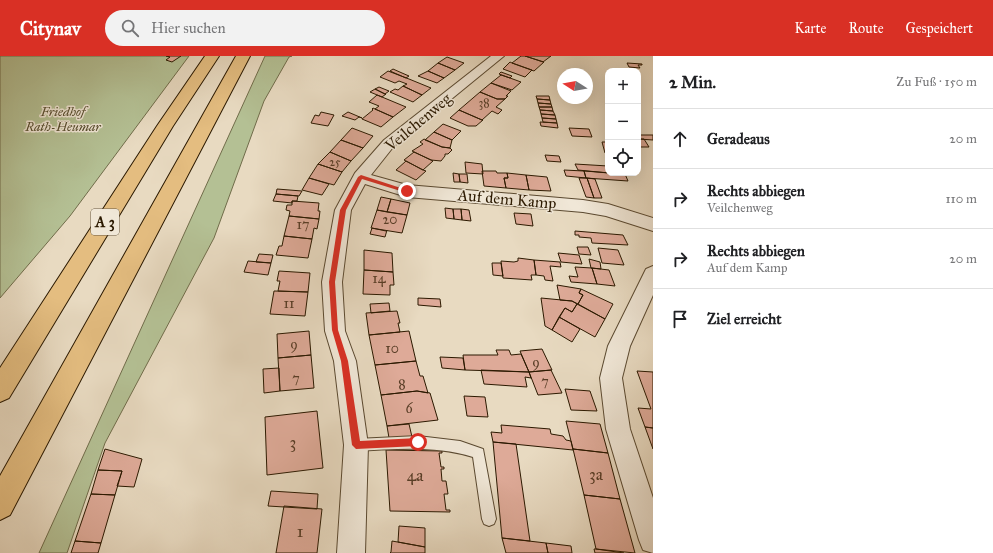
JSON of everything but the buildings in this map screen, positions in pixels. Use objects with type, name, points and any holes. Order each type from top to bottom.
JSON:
[{"type":"highway","name":"A 3","points":[[0,390],[165,126],[212,56]]},
{"type":"highway","name":"A 3","points":[[0,505],[243,56]]},
{"type":"street","name":"Veilchenweg","points":[[351,553],[356,445],[345,361],[335,330],[332,282],[343,210],[361,177],[389,143],[498,56]]},
{"type":"street","name":"Auf dem Kamp","points":[[361,177],[407,191],[583,206],[608,210],[653,225]]},
{"type":"street","points":[[653,274],[619,346],[611,378],[618,429],[653,540]]},
{"type":"lane","points":[[356,445],[418,442],[460,447],[479,452],[489,519]]},
{"type":"green space","name":"Friedhof Rath-Heumar","points":[[0,56],[189,56],[70,216],[0,298]]},
{"type":"green space","points":[[265,56],[292,56],[289,57],[264,101],[214,238],[105,443],[67,553],[39,553]]},
{"type":"route","points":[[407,191],[361,177],[343,210],[332,282],[335,330],[345,361],[356,445],[418,442]]}]
